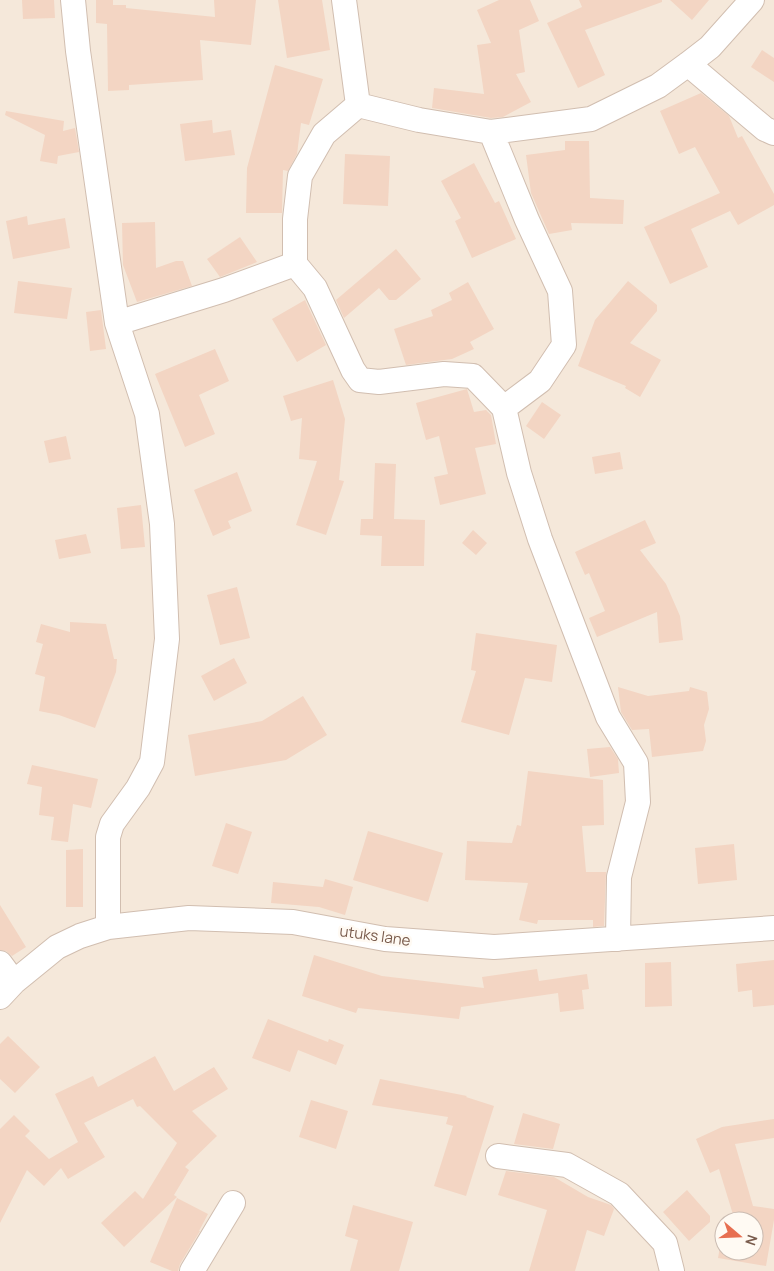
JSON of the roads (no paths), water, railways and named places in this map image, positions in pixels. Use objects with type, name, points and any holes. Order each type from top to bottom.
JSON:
[{"type":"street","points":[[73,0],[78,50],[117,323],[147,414],[162,524],[167,639],[152,762],[138,788],[112,824],[108,838],[108,928]]},
{"type":"street","points":[[344,0],[358,106]]},
{"type":"street","points":[[358,106],[419,120],[491,132],[591,119],[658,86],[688,64],[710,47],[752,0]]},
{"type":"street","points":[[688,64],[765,129],[774,133]]},
{"type":"street","points":[[358,106],[324,134],[300,176],[295,219],[295,264],[315,288],[353,370],[360,380],[379,382],[444,374],[473,376],[504,408],[519,473],[540,539],[608,717],[636,763],[638,802],[619,877],[618,939]]},
{"type":"street","points":[[491,132],[527,220],[560,291],[564,346],[540,381],[504,408]]},
{"type":"street","points":[[117,323],[224,290],[295,264]]},
{"type":"street","name":"utuks lane","points":[[7,990],[57,947],[80,936],[108,928],[189,918],[293,922],[385,939],[494,947],[774,928]]},
{"type":"street","points":[[0,963],[7,990]]},
{"type":"street","points":[[498,1156],[567,1165],[619,1194],[665,1243],[672,1271]]},
{"type":"street","points":[[192,1271],[233,1203]]}]
